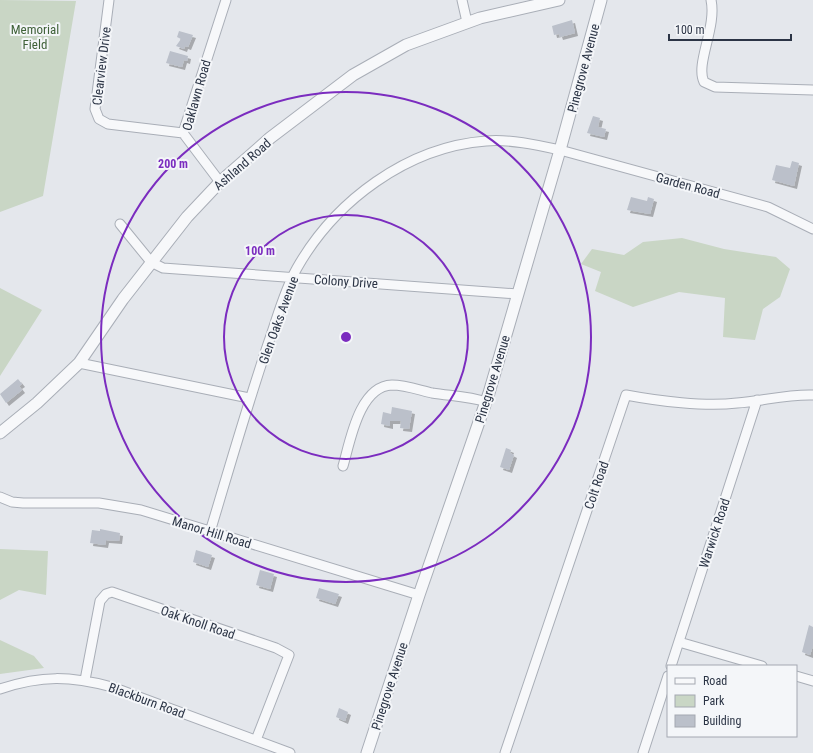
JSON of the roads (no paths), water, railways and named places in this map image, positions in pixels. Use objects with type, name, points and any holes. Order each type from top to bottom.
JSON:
[{"type":"street","name":"Clearview Drive","points":[[109,0],[95,109],[99,119],[108,124],[182,133]]},
{"type":"street","name":"Oaklawn Road","points":[[220,182],[182,133],[226,0]]},
{"type":"street","points":[[462,0],[467,22]]},
{"type":"street","name":"Ashland Road","points":[[0,433],[37,403],[79,363],[123,299],[187,217],[220,182],[270,138],[353,75],[406,45],[467,22],[559,0]]},
{"type":"street","name":"Pinegrove Avenue","points":[[367,753],[419,595],[486,402],[560,150],[601,0]]},
{"type":"street","points":[[711,0],[712,27],[701,72],[704,82],[715,87],[813,90]]},
{"type":"street","name":"Glen Oaks Avenue","points":[[210,532],[249,398],[293,277],[311,246],[327,226],[345,207],[382,179],[410,163],[460,145],[486,141],[535,145],[560,150]]},
{"type":"street","name":"Garden Road","points":[[560,150],[768,207],[813,229]]},
{"type":"street","points":[[120,224],[151,262]]},
{"type":"street","name":"Colony Drive","points":[[151,262],[164,268],[518,294]]},
{"type":"street","points":[[79,363],[249,398]]},
{"type":"street","points":[[343,466],[359,415],[368,398],[376,390],[393,385],[443,395],[474,398],[486,402]]},
{"type":"street","name":"Colt Road","points":[[505,753],[626,395],[644,398],[718,404],[796,394],[813,395]]},
{"type":"street","name":"Warwick Road","points":[[671,665],[757,400]]},
{"type":"street","name":"Manor Hill Road","points":[[0,497],[12,502],[99,503],[141,510],[419,595]]},
{"type":"street","name":"Oak Knoll Road","points":[[85,680],[100,601],[106,594],[112,592],[276,648],[289,655],[256,740]]},
{"type":"street","points":[[679,642],[759,665]]},
{"type":"street","points":[[797,676],[813,681]]},
{"type":"street","name":"Blackburn Road","points":[[0,689],[40,678],[85,680],[112,687],[290,753]]},
{"type":"street","points":[[642,753],[667,679]]},
{"type":"park label","name":"Memorial Field","points":[[35,36]]}]
